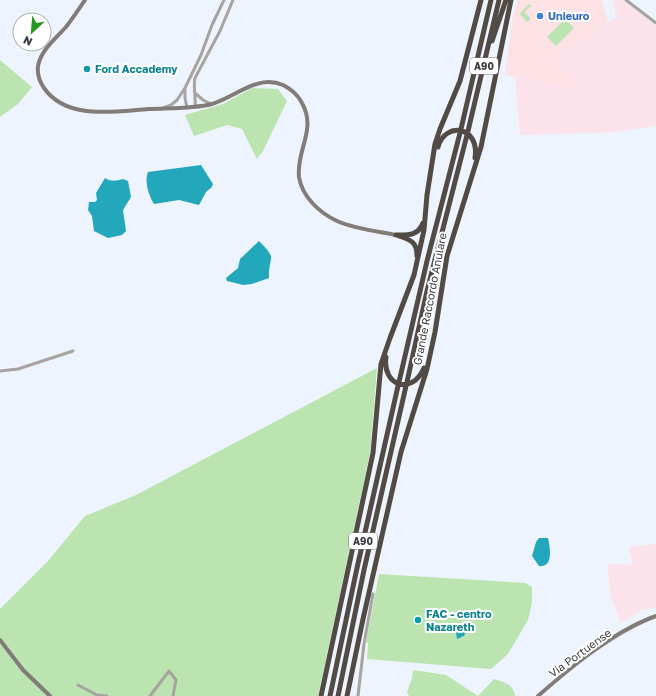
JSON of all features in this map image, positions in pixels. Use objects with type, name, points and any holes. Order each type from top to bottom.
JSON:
[{"type":"highway","name":"Grande Raccordo Anulare","points":[[321,696],[373,452],[381,364],[414,275],[424,230],[427,195],[435,144],[460,81],[481,0]]},
{"type":"highway","points":[[484,28],[487,0]]},
{"type":"highway","name":"Grande Raccordo Anulare","points":[[330,696],[398,384],[427,261],[461,131],[491,0]]},
{"type":"highway","name":"Grande Raccordo Anulare","points":[[338,696],[364,570],[429,284],[468,133],[499,0]]},
{"type":"highway","points":[[483,70],[506,0]]},
{"type":"highway","name":"Grande Raccordo Anulare","points":[[347,696],[401,452],[427,369],[438,314],[447,256],[481,147],[511,0]]},
{"type":"highway","points":[[414,275],[423,249],[435,162],[439,145],[443,137],[454,131],[466,133],[473,139],[476,148],[474,171]]},
{"type":"highway","points":[[396,235],[413,234],[420,230],[427,195]]},
{"type":"highway","points":[[396,235],[413,242],[416,247],[417,255],[414,275]]},
{"type":"highway","points":[[390,338],[385,365],[388,375],[393,381],[404,384],[415,381],[422,372],[432,346]]},
{"type":"street","points":[[86,0],[41,57],[38,74],[42,85],[56,100],[85,111],[187,108],[211,104],[261,83],[277,83],[292,90],[301,100],[307,117],[308,127],[299,170],[301,184],[308,198],[320,210],[338,221],[396,235]]},
{"type":"street","points":[[161,109],[171,105],[177,100],[186,88],[224,0]]},
{"type":"street","points":[[195,106],[196,99],[193,85],[194,78],[220,31],[233,0]]},
{"type":"street","points":[[626,0],[656,23]]},
{"type":"street","points":[[218,13],[221,17],[226,16]]},
{"type":"street","points":[[186,88],[185,98],[187,108]]},
{"type":"street","points":[[195,92],[202,100],[211,104]]},
{"type":"street","points":[[0,371],[18,369],[74,350]]},
{"type":"street","points":[[358,696],[364,644],[373,594]]},
{"type":"street","name":"Via Portuense","points":[[538,696],[600,646],[640,623],[656,616]]},
{"type":"street","points":[[0,640],[23,670],[50,696]]},
{"type":"street","points":[[150,696],[169,671],[176,680],[173,696]]},
{"type":"street","points":[[78,685],[96,695],[106,696]]},
{"type":"shaded area","points":[[517,0],[602,0],[608,22],[556,58],[576,84],[571,89],[505,75],[512,21]]},
{"type":"shaded area","points":[[613,0],[624,0],[656,26],[656,126],[614,132],[520,135],[515,77],[571,89],[576,84],[556,58],[616,17]]},
{"type":"shaded area","points":[[656,544],[656,608],[642,610],[621,623],[611,597],[607,564],[633,565],[629,547]]},
{"type":"green space","points":[[529,4],[531,6],[524,12],[531,19],[527,22],[520,14]]},
{"type":"green space","points":[[565,19],[574,28],[556,46],[547,37]]},
{"type":"green space","points":[[0,60],[32,87],[18,104],[0,117]]},
{"type":"green space","points":[[252,88],[278,89],[287,101],[263,151],[257,159],[242,129],[227,125],[194,136],[185,115],[223,104]]},
{"type":"green space","points":[[377,368],[370,453],[318,696],[0,696],[0,609],[48,561],[85,516],[136,495]]},
{"type":"green space","points":[[379,574],[525,583],[532,587],[532,603],[528,620],[508,654],[491,669],[367,659],[368,643],[366,642]]},
{"type":"green space","points":[[413,670],[446,675],[478,696],[409,696],[407,692]]},
{"type":"green space","points":[[494,679],[511,687],[515,696],[478,696]]},
{"type":"water","points":[[201,165],[213,184],[212,187],[206,192],[199,205],[179,200],[154,204],[148,189],[148,172]]},
{"type":"water","points":[[105,178],[111,181],[123,179],[128,181],[131,197],[123,210],[126,231],[122,235],[108,238],[94,231],[92,216],[88,210],[89,202],[95,202],[97,200],[96,193]]},
{"type":"water","points":[[259,241],[271,255],[269,278],[252,284],[243,285],[227,281],[226,278],[238,268],[240,259]]},
{"type":"water","points":[[539,538],[548,538],[549,542],[550,556],[547,564],[544,566],[539,566],[532,556],[536,542]]},
{"type":"water","points":[[461,625],[465,626],[467,629],[464,636],[457,639],[456,633]]},
{"type":"place","name":"Unieuro","points":[[540,16]]},
{"type":"place","name":"Ford Accademy","points":[[87,69]]},
{"type":"place","name":"FAC - centro Nazareth","points":[[418,620]]}]
